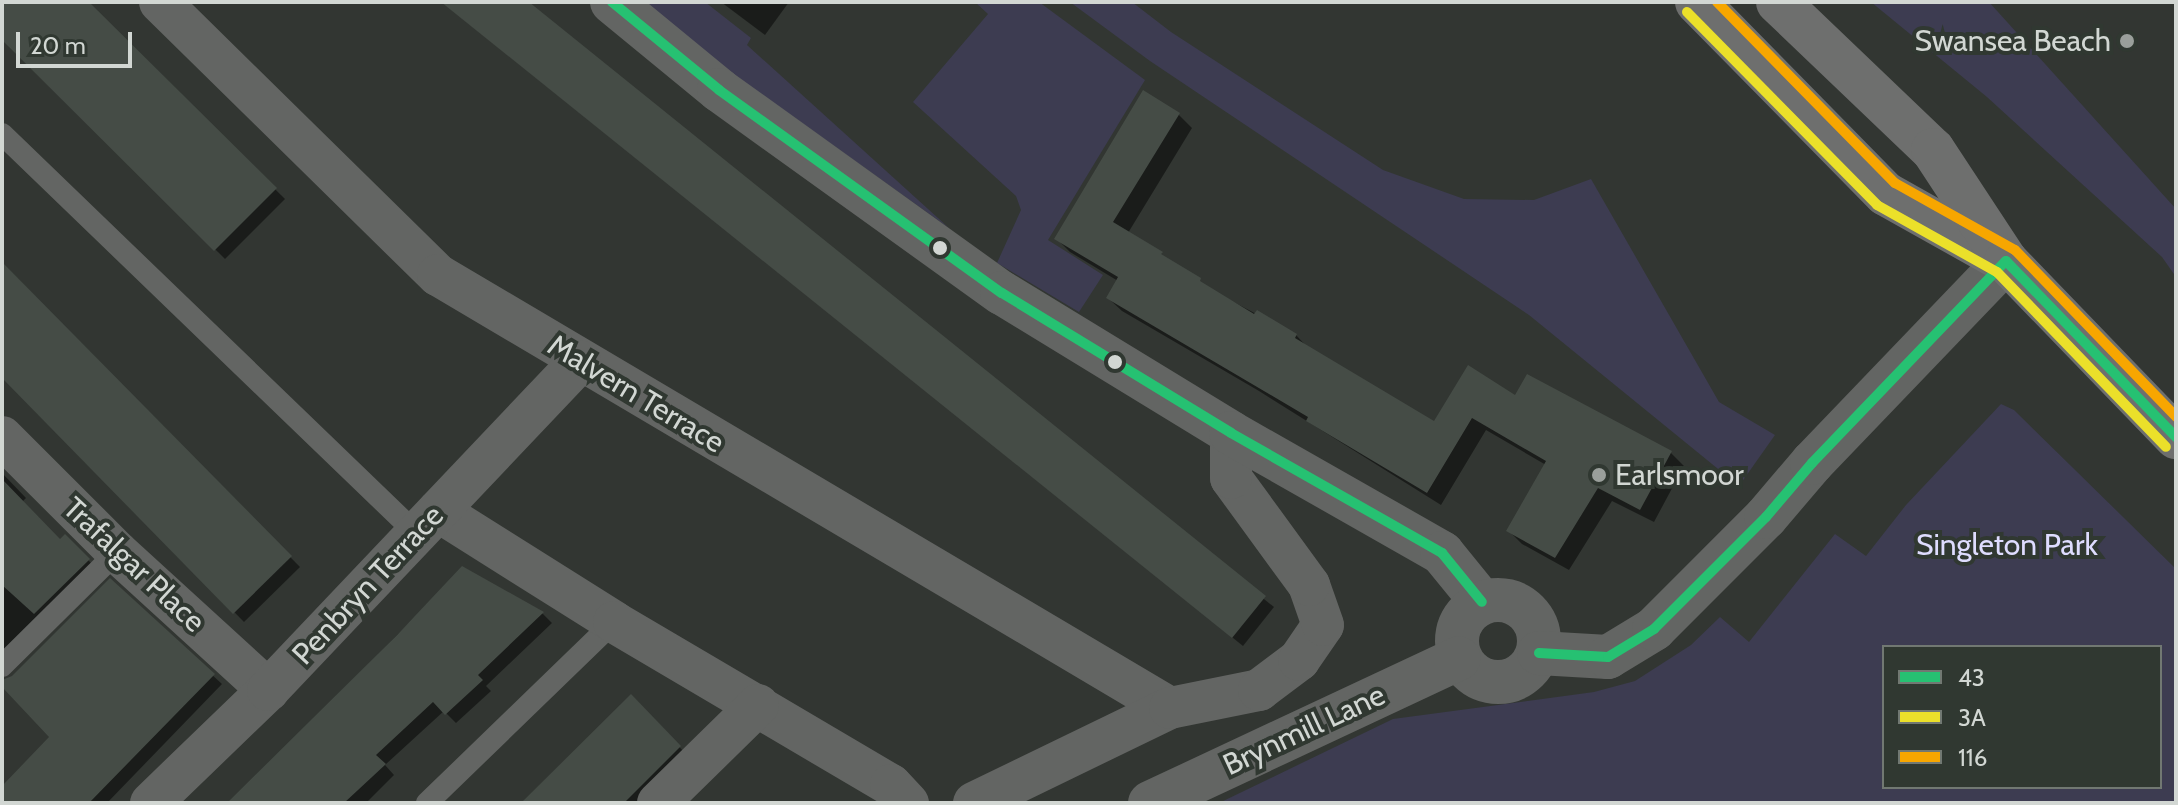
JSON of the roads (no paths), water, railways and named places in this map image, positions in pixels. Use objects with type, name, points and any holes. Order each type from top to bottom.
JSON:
[{"type":"main road","points":[[1697,2],[1886,194],[2006,261]]},
{"type":"main road","points":[[1778,2],[1933,150],[2006,261],[2176,437]]},
{"type":"street","name":"Malvern Terrace","points":[[160,2],[438,275],[1170,708]]},
{"type":"street","points":[[612,2],[719,90],[991,285],[1231,433],[1442,553],[1482,602]]},
{"type":"street","points":[[1539,653],[1608,657],[1654,629],[1766,517],[1812,463],[2006,261]]},
{"type":"street","name":"Penbryn Terrace","points":[[151,803],[268,690],[580,361]]},
{"type":"street","points":[[974,803],[1170,708],[1259,690],[1299,660],[1323,625],[1309,585],[1231,478],[1231,433]]},
{"type":"street","name":"Trafalgar Place","points":[[2,437],[117,552],[268,690]]},
{"type":"street","points":[[428,523],[614,622],[758,705],[891,785],[908,803]]},
{"type":"street","points":[[1505,599],[1526,610],[1538,630],[1539,653],[1528,671],[1511,681],[1490,683],[1472,675],[1459,658],[1455,636],[1464,616],[1482,602],[1505,599]]},
{"type":"street","name":"Brynmill Lane","points":[[1150,803],[1459,658]]},
{"type":"street","points":[[658,803],[758,705]]},
{"type":"lane","points":[[2,134],[428,523]]},
{"type":"lane","points":[[2,666],[117,552]]},
{"type":"lane","points":[[427,803],[614,622]]},
{"type":"place","name":"Swansea Beach","points":[[2127,41]]},
{"type":"place","name":"Earlsmoor","points":[[1599,475]]},
{"type":"park label","name":"Singleton Park","points":[[2007,545]]}]
